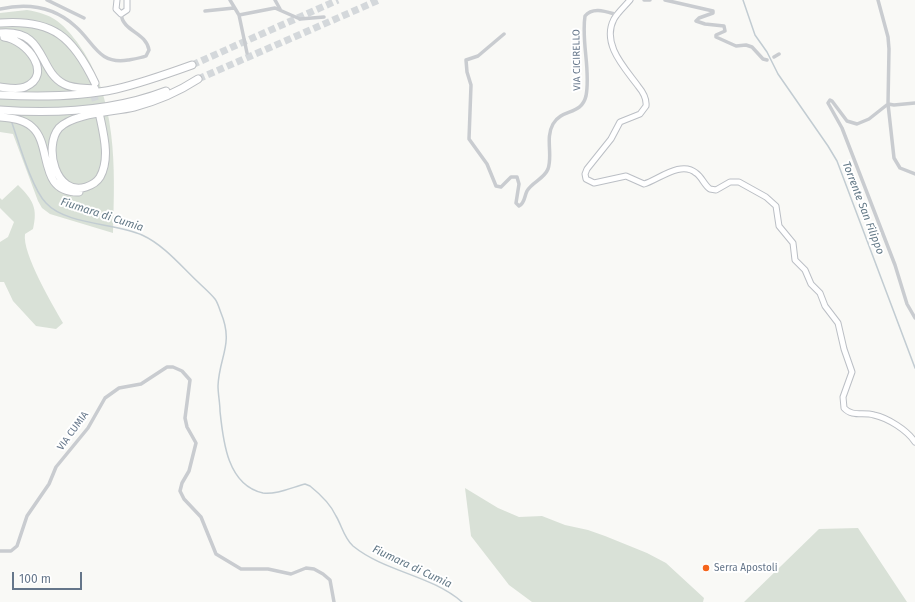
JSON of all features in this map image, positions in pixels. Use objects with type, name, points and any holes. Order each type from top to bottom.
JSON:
[{"type":"highway","points":[[0,25],[33,26],[60,38],[76,54],[92,84]]},
{"type":"highway","points":[[0,33],[22,36],[31,41],[39,49],[57,79],[64,84],[73,87],[115,89]]},
{"type":"highway","points":[[0,37],[15,40],[26,47],[35,60],[37,70],[33,80],[25,87],[0,87]]},
{"type":"highway","points":[[0,95],[76,94],[115,89],[151,80],[192,65]]},
{"type":"highway","points":[[0,110],[48,112],[116,105],[154,95],[198,79],[183,89],[156,100],[118,111],[76,119],[64,124],[55,135],[52,156],[58,176],[73,188],[83,188],[96,182],[103,171],[105,146],[102,117],[109,147],[106,173],[95,187],[84,192],[68,191],[52,178],[46,165],[40,138],[32,127],[18,120],[0,117]]},
{"type":"street","points":[[47,0],[84,18]]},
{"type":"street","points":[[0,9],[29,6],[49,11],[74,24],[96,50],[110,60],[123,61],[146,56],[149,50],[146,42],[127,27],[121,14],[116,9],[117,0]]},
{"type":"street","points":[[121,14],[127,10],[127,0]]},
{"type":"street","points":[[230,0],[239,16],[247,53]]},
{"type":"street","points":[[274,0],[280,9]]},
{"type":"street","points":[[630,0],[618,15],[611,29],[612,44],[617,56],[643,93],[646,106],[640,114],[620,122],[611,139],[587,169],[585,174],[586,179],[594,183],[626,176],[644,184],[661,175],[682,170],[690,170],[697,174],[710,189],[716,190],[727,183],[736,181],[769,199],[777,210],[779,226],[793,243],[795,260],[808,275],[811,284],[820,293],[825,306],[838,323],[844,349],[852,372],[843,397],[844,408],[851,413],[871,414],[882,418],[908,432],[915,442]]},
{"type":"street","points":[[644,0],[650,0]]},
{"type":"street","points":[[666,0],[712,11],[713,13],[696,20],[705,24],[724,26],[725,31],[716,35],[716,37],[736,46],[746,45],[752,47],[763,59],[767,60]]},
{"type":"street","points":[[878,0],[888,37],[888,104],[894,158],[900,168],[915,174]]},
{"type":"street","points":[[206,11],[234,8]]},
{"type":"street","points":[[239,16],[271,8],[280,9],[300,19],[324,17]]},
{"type":"street","name":"VIA CICIRELLO","points":[[504,34],[478,56],[466,60],[467,72],[471,85],[468,134],[474,149],[488,166],[496,186],[500,187],[511,177],[517,178],[519,184],[516,203],[519,206],[523,203],[528,190],[544,175],[548,168],[549,140],[554,122],[566,112],[576,110],[584,101],[586,83],[585,16],[589,12],[595,10],[618,15]]},
{"type":"street","points":[[774,56],[779,54]]},
{"type":"street","points":[[888,104],[879,112],[857,124],[847,121],[832,101],[830,100],[828,103],[842,128],[895,264],[907,304],[915,318]]},
{"type":"street","points":[[888,104],[894,105],[915,103]]},
{"type":"street","name":"VIA CUMIA","points":[[0,551],[11,551],[17,546],[27,516],[47,487],[58,464],[90,424],[103,400],[119,388],[141,384],[165,368],[173,367],[185,374],[190,380],[185,418],[187,427],[196,443],[190,471],[182,483],[180,491],[184,500],[200,517],[214,552],[241,569],[264,568],[291,574],[308,568],[314,569],[330,580],[334,602]]},
{"type":"shaded area","points":[[27,10],[50,17],[66,29],[77,42],[90,63],[100,86],[107,109],[111,133],[114,183],[113,233],[50,214],[42,208],[13,134],[0,132],[0,13]]},
{"type":"shaded area","points":[[18,185],[31,200],[33,205],[35,215],[33,229],[25,234],[25,242],[33,266],[63,323],[56,329],[36,326],[13,301],[4,282],[0,282],[0,242],[8,237],[14,222],[0,208],[0,198],[2,200]]},
{"type":"shaded area","points":[[465,488],[498,508],[519,517],[542,516],[565,525],[588,530],[647,553],[666,563],[704,598],[703,602],[532,602],[509,585],[471,536]]},
{"type":"shaded area","points":[[858,528],[907,602],[744,602],[819,529]]},
{"type":"waterway","name":"Torrente San Filippo","points":[[743,0],[755,35],[767,52],[778,74],[837,161],[915,368]]},
{"type":"waterway","name":"Fiumara di Cumia","points":[[12,123],[31,177],[46,203],[66,216],[131,231],[150,239],[172,256],[209,292],[216,301],[225,324],[226,333],[225,350],[218,386],[223,435],[229,460],[234,471],[242,481],[251,488],[263,493],[279,492],[305,484],[310,486],[331,508],[345,536],[353,546],[379,562],[422,579],[450,593],[462,602]]},
{"type":"tunnel","points":[[192,65],[338,0]]},
{"type":"tunnel","points":[[198,79],[379,0]]},
{"type":"tunnel","points":[[90,84],[99,112]]},
{"type":"place","name":"Serra Apostoli","points":[[706,568]]}]
